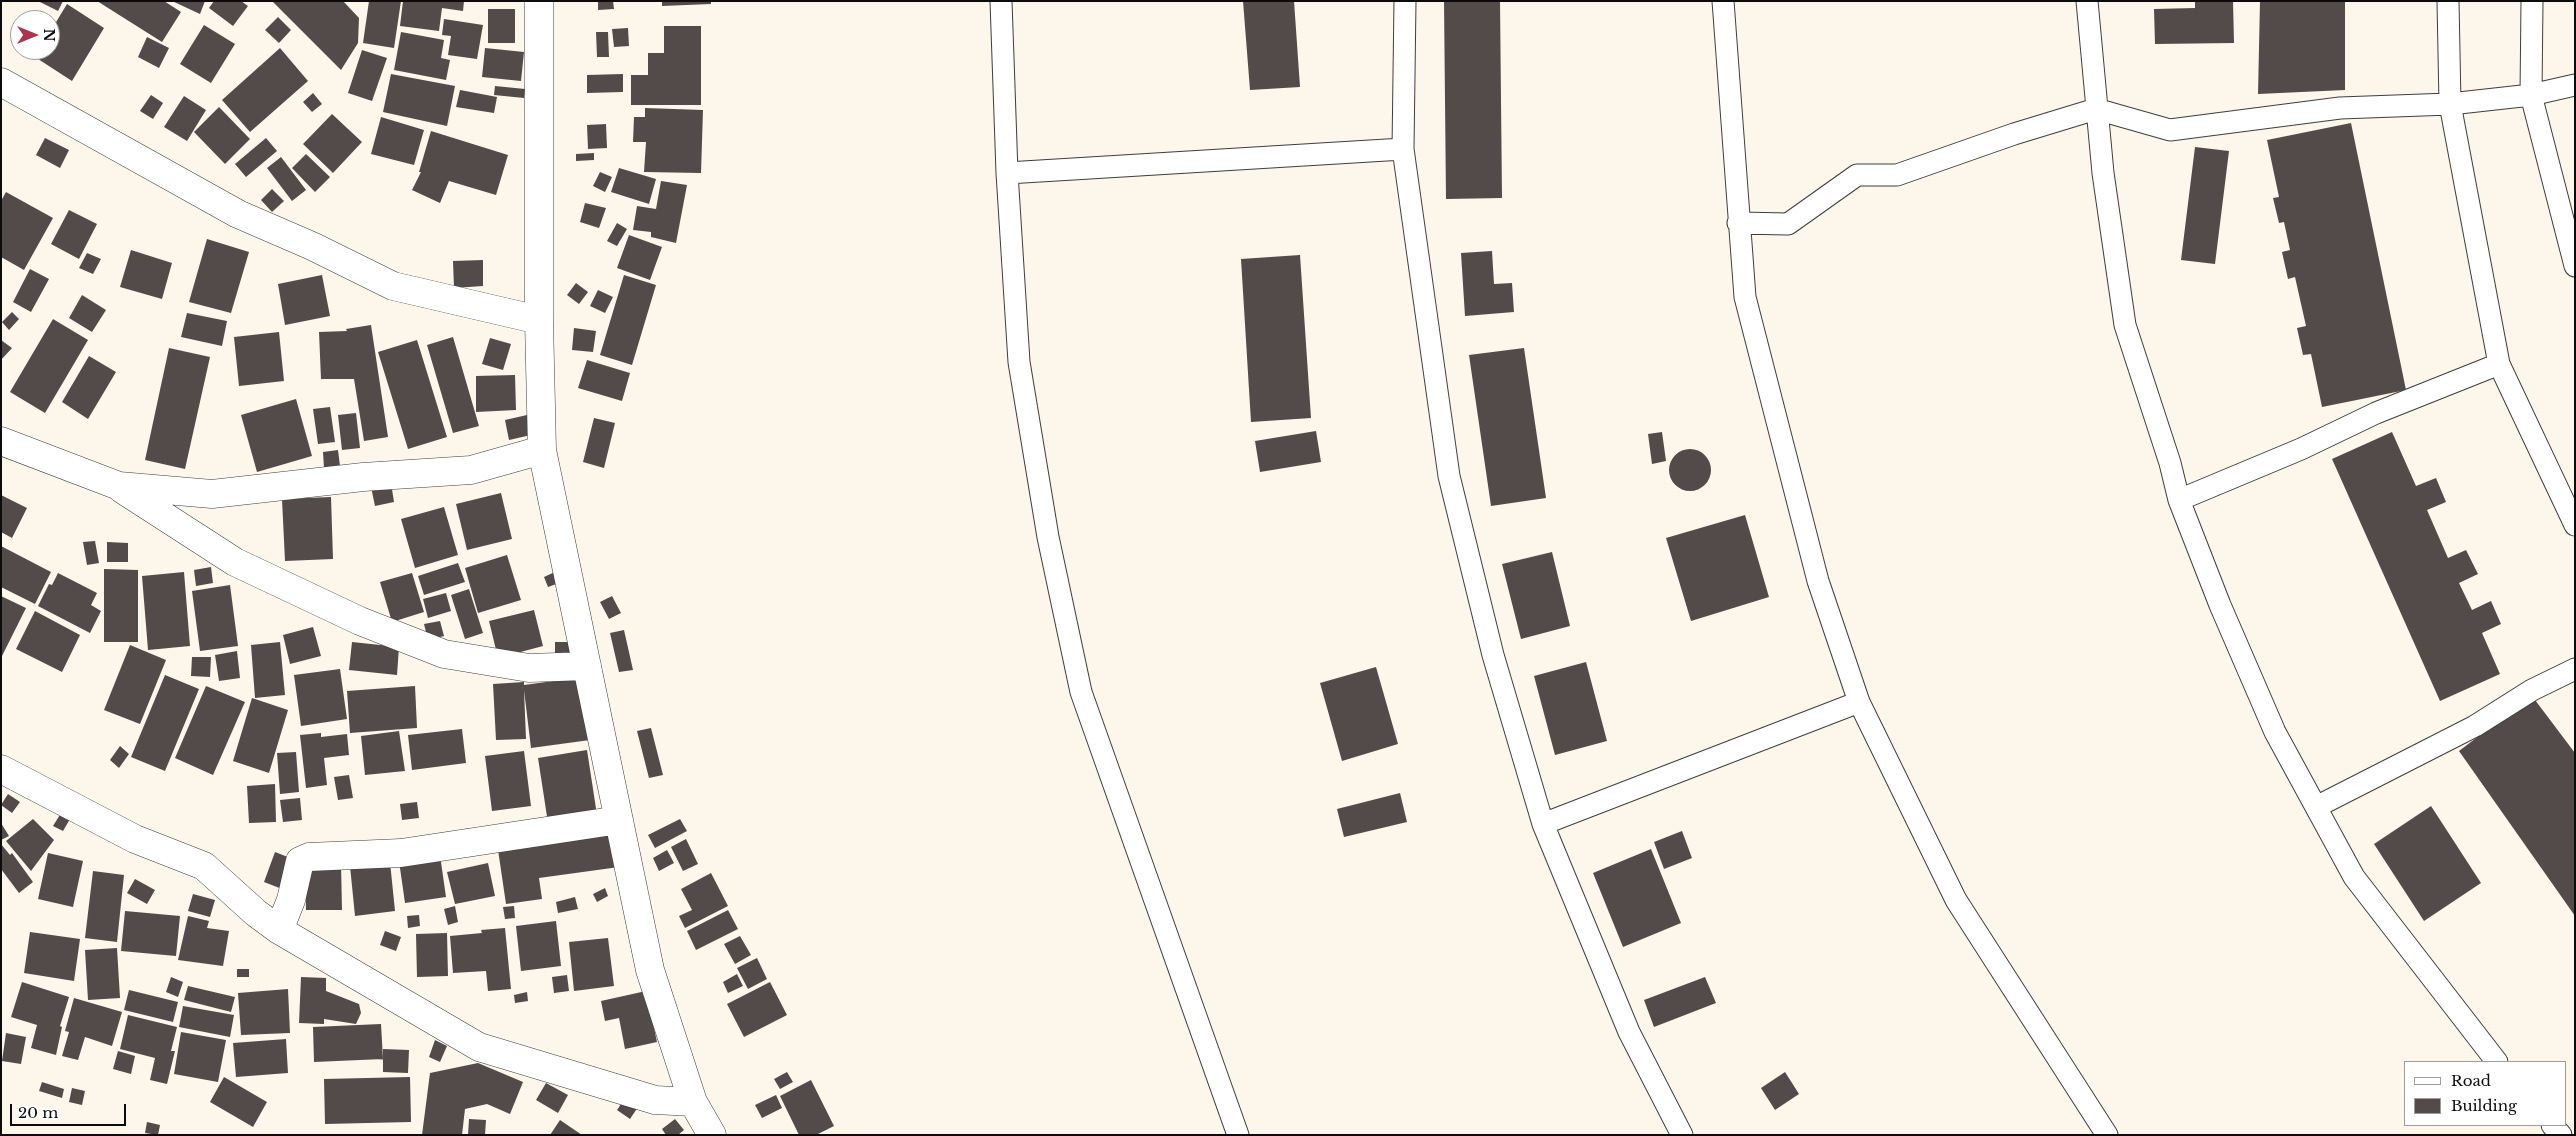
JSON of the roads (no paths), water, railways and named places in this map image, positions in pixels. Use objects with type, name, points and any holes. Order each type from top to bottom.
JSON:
[{"type":"street","points":[[539,1],[539,320],[542,450],[650,970],[693,1102],[712,1135]]},
{"type":"street","points":[[1,82],[238,214],[312,246],[393,286],[539,320]]},
{"type":"street","points":[[1,440],[119,486],[235,562],[360,620],[444,654],[529,668],[587,666]]},
{"type":"street","points":[[119,486],[212,494],[364,477],[471,470],[542,450]]},
{"type":"street","points":[[1,769],[135,839],[204,866],[256,913],[279,930],[479,1047],[655,1100],[693,1102]]},
{"type":"street","points":[[279,930],[291,900],[300,861],[309,857],[401,853],[619,820]]},
{"type":"lane","points":[[1001,1],[1007,173],[1019,362],[1048,537],[1081,692],[1238,1135]]},
{"type":"lane","points":[[1404,1],[1404,149],[1449,476],[1492,655],[1543,824],[1629,1032],[1682,1135]]},
{"type":"lane","points":[[1723,1],[1744,297],[1818,581],[1859,702],[1956,900],[2107,1135]]},
{"type":"lane","points":[[2087,1],[2096,109],[2125,325],[2170,463],[2179,500],[2220,605],[2275,732],[2354,877],[2496,1061]]},
{"type":"lane","points":[[2448,1],[2450,104],[2499,364],[2575,525]]},
{"type":"lane","points":[[2532,1],[2531,95],[2575,266]]},
{"type":"lane","points":[[1738,223],[1788,224],[1857,175],[1897,175],[2014,134],[2096,109],[2170,130],[2340,108],[2450,104],[2531,95],[2575,85]]},
{"type":"lane","points":[[1007,173],[1404,149]]},
{"type":"lane","points":[[2179,500],[2301,449],[2376,413],[2499,364]]},
{"type":"lane","points":[[2316,807],[2475,726],[2532,690],[2575,669]]},
{"type":"lane","points":[[1543,824],[1859,702]]}]
